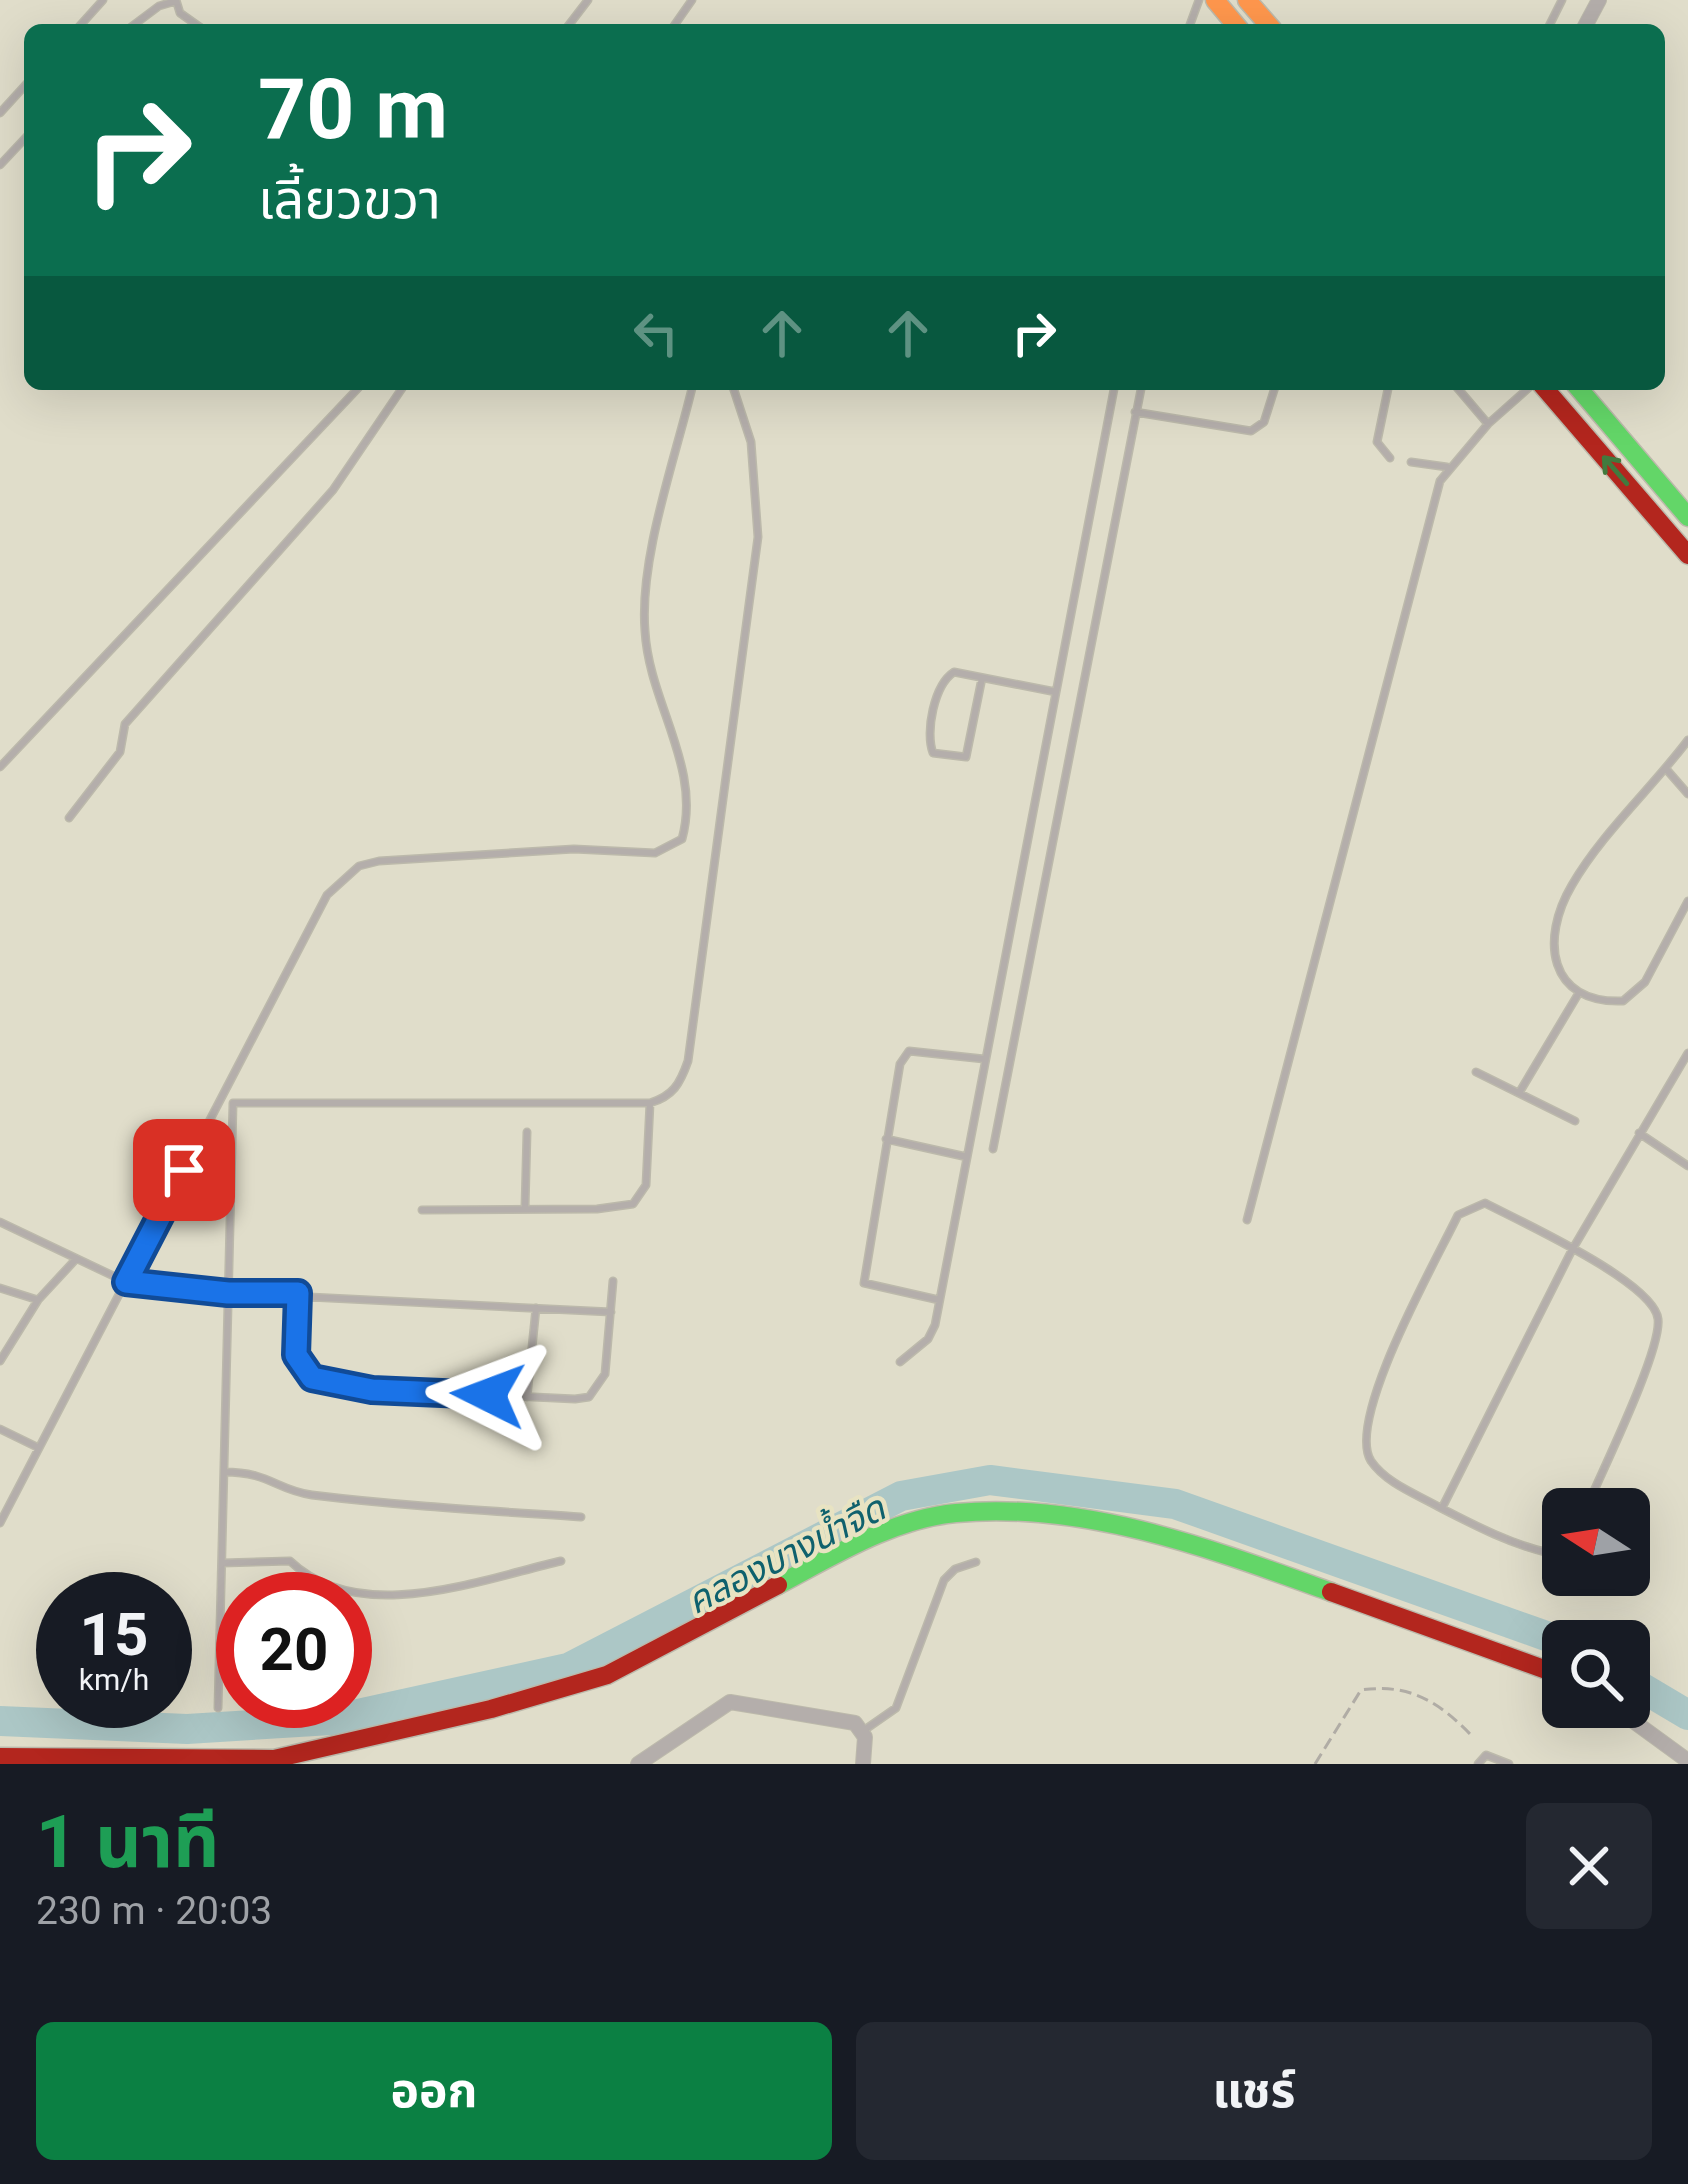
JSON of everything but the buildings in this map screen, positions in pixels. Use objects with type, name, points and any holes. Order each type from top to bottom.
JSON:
[{"type":"street","points":[[1215,0],[1235,24]]},
{"type":"street","points":[[1247,0],[1268,24]]},
{"type":"street","points":[[1543,390],[1688,555]]},
{"type":"street","points":[[1579,390],[1688,517]]},
{"type":"street","points":[[0,1756],[274,1759],[491,1709],[608,1675],[873,1535],[954,1513],[1075,1515],[1220,1552],[1542,1668]]},
{"type":"street","points":[[638,1764],[730,1702],[849,1721],[863,1731],[863,1764]]},
{"type":"street","points":[[1643,1728],[1688,1761]]},
{"type":"lane","points":[[82,24],[104,0]]},
{"type":"lane","points":[[137,24],[176,0],[180,13],[196,24]]},
{"type":"lane","points":[[570,24],[588,0]]},
{"type":"lane","points":[[0,113],[24,87]]},
{"type":"lane","points":[[0,166],[24,140]]},
{"type":"lane","points":[[0,767],[356,390]]},
{"type":"lane","points":[[69,818],[120,752],[125,724],[333,490],[401,390]]},
{"type":"lane","points":[[0,1523],[327,895],[358,866],[555,850],[655,853],[682,839],[686,772],[656,696],[644,612],[692,390]]},
{"type":"lane","points":[[222,1095],[233,1103],[650,1103],[668,1097],[688,1061],[758,538],[751,442],[734,390]]},
{"type":"lane","points":[[900,1362],[928,1339],[939,1300],[1114,390]]},
{"type":"lane","points":[[993,1149],[1140,390]]},
{"type":"lane","points":[[1135,412],[1251,431],[1264,422],[1274,390]]},
{"type":"lane","points":[[1388,390],[1377,442],[1379,451],[1390,458]]},
{"type":"lane","points":[[1459,390],[1488,424]]},
{"type":"lane","points":[[1247,1220],[1429,518],[1448,466],[1488,424],[1530,390]]},
{"type":"lane","points":[[1412,462],[1448,466]]},
{"type":"lane","points":[[982,678],[966,757],[932,753],[929,744],[945,677],[954,672],[1056,692]]},
{"type":"lane","points":[[1688,740],[1572,884],[1564,903],[1556,956],[1562,980],[1577,996],[1623,1001],[1645,982],[1688,902]]},
{"type":"lane","points":[[1666,769],[1688,794]]},
{"type":"lane","points":[[1519,1093],[1577,996]]},
{"type":"lane","points":[[939,1300],[864,1283],[900,1064],[909,1051],[986,1060]]},
{"type":"lane","points":[[1442,1508],[1572,1250],[1688,1053]]},
{"type":"lane","points":[[1476,1072],[1575,1120]]},
{"type":"lane","points":[[222,1572],[233,1103]]},
{"type":"lane","points":[[422,1210],[633,1204],[646,1185],[650,1103]]},
{"type":"lane","points":[[525,1208],[527,1132]]},
{"type":"lane","points":[[1639,1133],[1688,1166]]},
{"type":"lane","points":[[886,1139],[967,1157]]},
{"type":"lane","points":[[1542,1551],[1442,1508],[1386,1477],[1368,1457],[1366,1429],[1382,1377],[1458,1215],[1485,1203],[1622,1278],[1652,1304],[1659,1320],[1652,1353],[1595,1488]]},
{"type":"lane","points":[[0,1222],[126,1282],[228,1293],[611,1312]]},
{"type":"lane","points":[[0,1360],[38,1300],[76,1259]]},
{"type":"lane","points":[[298,1293],[296,1355],[312,1378],[372,1390],[575,1399],[598,1388],[605,1374],[614,1281]]},
{"type":"lane","points":[[0,1288],[38,1300]]},
{"type":"lane","points":[[527,1397],[536,1308]]},
{"type":"lane","points":[[0,1429],[39,1448]]},
{"type":"lane","points":[[224,1472],[260,1473],[301,1493],[371,1502],[581,1517]]},
{"type":"lane","points":[[0,1489],[14,1496]]},
{"type":"lane","points":[[222,1563],[290,1561],[313,1583],[360,1593],[428,1592],[561,1561]]},
{"type":"lane","points":[[863,1731],[896,1708],[944,1580],[955,1569],[976,1562]]},
{"type":"lane","points":[[1478,1764],[1486,1755],[1509,1764]]},
{"type":"path","points":[[1316,1764],[1361,1690],[1393,1685],[1442,1704],[1472,1736]]},
{"type":"waterway","name":"คลองบางน้ำจืด","points":[[0,1721],[187,1729],[331,1720],[568,1668],[901,1496],[990,1480],[1175,1504],[1542,1635]]},
{"type":"waterway","name":"คลองบางน้ำจืด","points":[[1650,1692],[1688,1715]]},
{"type":"traffic: fast","points":[[1580,390],[1688,517]]},
{"type":"traffic: fast","points":[[778,1585],[864,1540],[909,1523],[956,1513],[1004,1511],[1100,1521],[1147,1532],[1331,1592]]},
{"type":"traffic: slow","points":[[1215,0],[1235,24]]},
{"type":"traffic: slow","points":[[1247,0],[1268,24]]},
{"type":"traffic: jam","points":[[1546,390],[1688,555]]},
{"type":"traffic: jam","points":[[0,1757],[274,1759],[491,1709],[607,1675],[778,1585]]},
{"type":"traffic: jam","points":[[1331,1592],[1542,1668]]},
{"type":"route","points":[[184,1170],[126,1282],[228,1293],[298,1293],[296,1355],[302,1370],[312,1378],[372,1390],[488,1395]]}]
